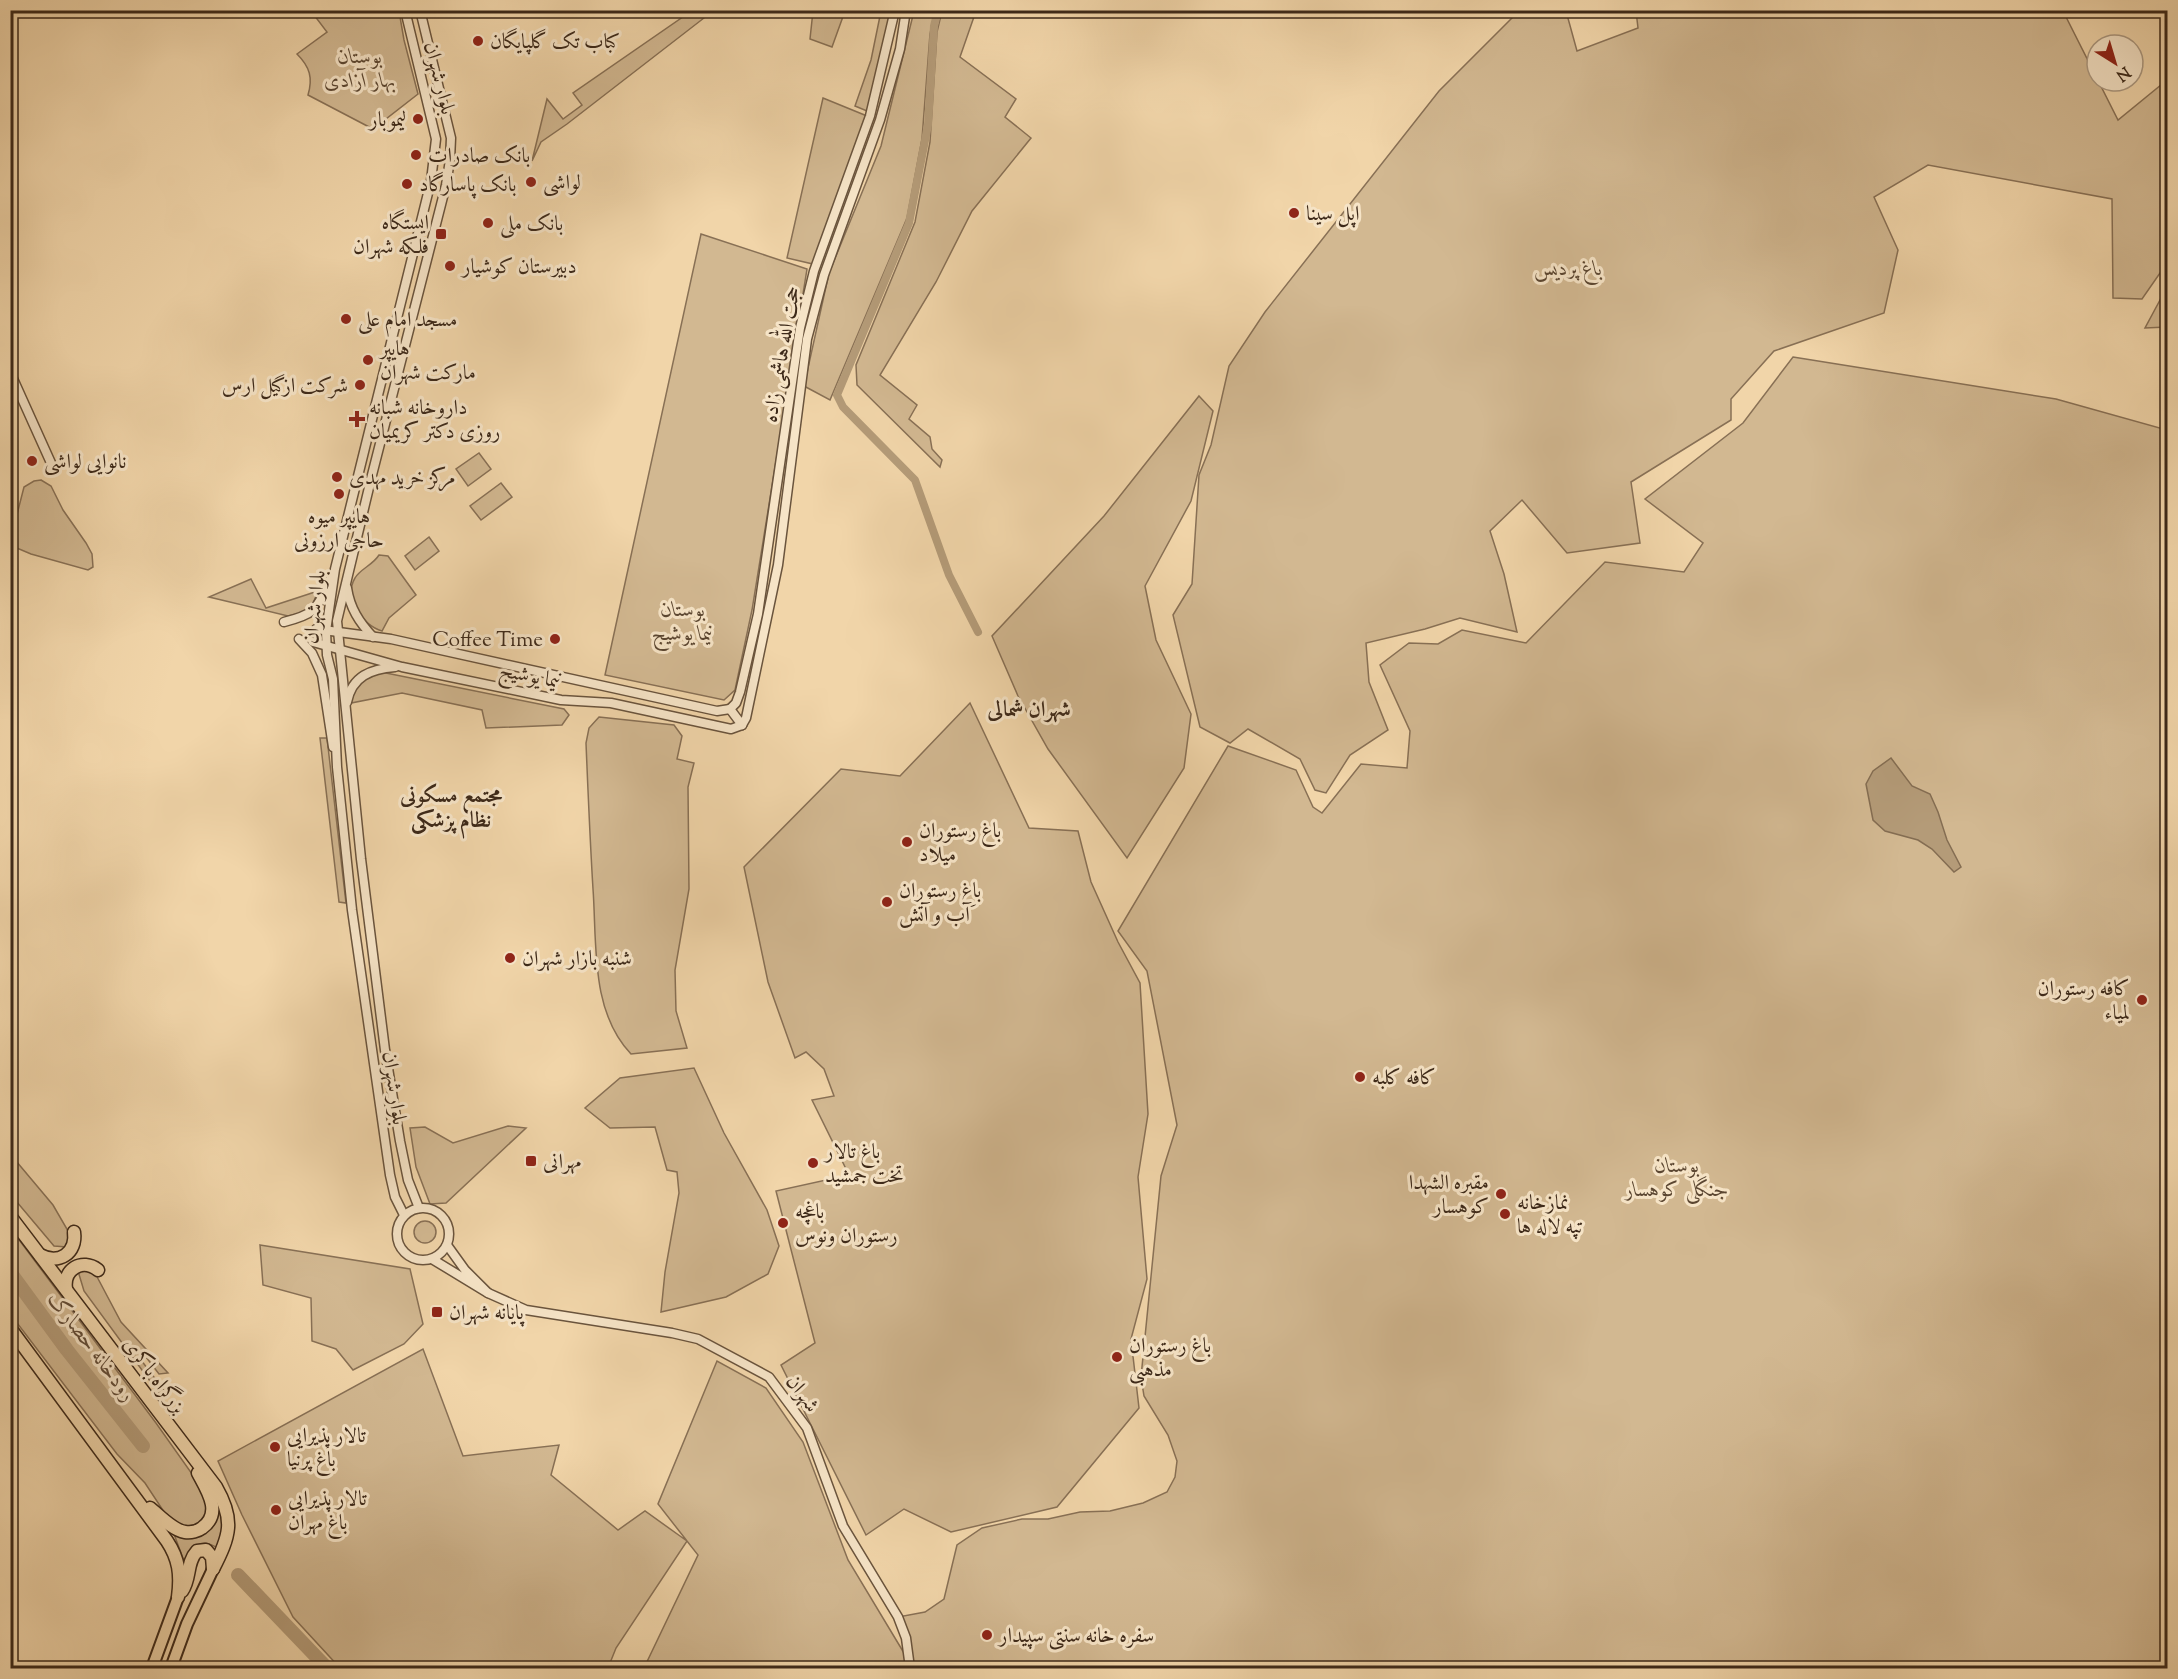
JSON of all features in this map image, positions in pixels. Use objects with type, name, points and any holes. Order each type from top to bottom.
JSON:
[{"type":"highway","name":"بزرگراه باکری","points":[[10,1216],[216,1486],[228,1514],[227,1539],[213,1569]]},
{"type":"highway","points":[[40,1255],[53,1259],[66,1256],[74,1245],[74,1232]]},
{"type":"highway","points":[[66,1289],[66,1277],[75,1267],[87,1264],[98,1270]]},
{"type":"highway","points":[[10,1328],[138,1499],[175,1555],[180,1578],[178,1597]]},
{"type":"highway","points":[[138,1499],[185,1533],[199,1530],[210,1519],[212,1501],[175,1433]]},
{"type":"highway","points":[[178,1597],[188,1580],[190,1560],[197,1551],[206,1550],[210,1554],[213,1569]]},
{"type":"main road","points":[[171,1668],[187,1624],[213,1569]]},
{"type":"main road","points":[[152,1668],[178,1597]]},
{"type":"street","name":"بلوار شهران","points":[[404,1215],[395,1197],[390,1175],[356,940],[337,767],[333,679],[326,632],[335,569],[435,158],[436,139],[405,10]]},
{"type":"street","name":"بلوار شهران","points":[[419,1208],[411,1190],[404,1161],[385,1050],[361,859],[338,621],[450,160],[451,138],[447,116],[420,10]]},
{"type":"street","name":"حجت الله هاشمی زاده","points":[[730,709],[736,703],[740,692],[758,614],[800,328],[814,271],[870,116],[896,10]]},
{"type":"street","points":[[730,709],[742,725],[746,718],[778,565],[807,339],[824,275],[880,120],[900,49],[906,10]]},
{"type":"street","points":[[10,372],[51,463]]},
{"type":"street","points":[[284,622],[305,617],[317,608],[335,569]]},
{"type":"street","points":[[346,583],[352,609],[361,624],[373,636]]},
{"type":"street","name":"نیما یوشیج","points":[[316,629],[373,636],[717,711],[730,709]]},
{"type":"street","points":[[363,636],[356,644],[364,655]]},
{"type":"street","points":[[299,639],[312,653],[322,675],[337,767]]},
{"type":"street","name":"نیما یوشیج","points":[[313,642],[402,667],[561,700],[611,703],[732,729],[742,725]]},
{"type":"street","points":[[346,711],[349,693],[359,676],[374,670],[402,667]]},
{"type":"street","points":[[419,1208],[434,1210],[440,1214],[449,1228],[447,1245],[438,1256],[420,1261],[412,1258],[399,1247],[396,1230],[404,1215],[419,1208]]},
{"type":"street","points":[[447,1245],[465,1270],[488,1293]]},
{"type":"street","points":[[432,1259],[488,1293]]},
{"type":"street","name":"شهران","points":[[488,1293],[526,1310],[698,1339],[769,1377],[807,1428],[843,1526],[898,1617],[906,1638],[910,1668]]},
{"type":"green space","points":[[693,10],[713,11],[541,142],[532,161],[547,99],[563,119],[582,105],[573,93]]},
{"type":"green space","name":"باغ پردیس","points":[[1520,10],[1566,11],[1577,51],[1638,28],[1636,11],[2063,11],[2085,55],[2085,93],[2104,93],[2118,120],[2167,80],[2167,263],[2142,299],[2113,298],[2112,199],[1928,165],[1874,197],[1898,250],[1884,313],[1774,351],[1731,399],[1731,420],[1631,482],[1640,543],[1567,553],[1522,500],[1490,531],[1504,574],[1517,632],[1460,618],[1366,643],[1369,682],[1388,730],[1350,755],[1326,793],[1315,790],[1300,759],[1248,729],[1230,743],[1200,727],[1173,615],[1192,584],[1199,475],[1211,445],[1229,366],[1265,312],[1439,91]]},
{"type":"green space","name":"بوستان بهار آزادی","points":[[311,11],[399,11],[418,94],[373,129],[308,95],[309,73],[297,54],[327,32]]},
{"type":"green space","points":[[813,11],[845,11],[832,47],[810,39]]},
{"type":"green space","points":[[881,11],[891,11],[867,111],[855,106],[871,60]]},
{"type":"green space","points":[[914,11],[935,11],[930,34],[922,139],[907,218],[830,400],[804,386],[829,273],[881,146]]},
{"type":"green space","points":[[942,11],[976,11],[960,57],[1016,99],[1005,117],[1031,138],[972,211],[936,282],[880,375],[917,405],[909,419],[930,437],[932,449],[942,460],[940,467],[857,385],[856,365],[915,222],[930,142],[937,32]]},
{"type":"green space","points":[[823,98],[867,116],[813,264],[787,258]]},
{"type":"green space","name":"بوستان نیما یوشیج","points":[[701,234],[807,269],[752,610],[735,690],[724,700],[605,675]]},
{"type":"green space","points":[[2167,287],[2167,327],[2145,328]]},
{"type":"green space","name":"بوستان جنگلی کوهسار","points":[[1793,357],[2056,399],[2167,430],[2167,1668],[910,1668],[910,1666],[906,1668],[644,1668],[698,1555],[658,1504],[717,1361],[766,1388],[803,1442],[848,1560],[910,1663],[898,1617],[925,1612],[944,1599],[957,1545],[982,1528],[1022,1519],[1048,1519],[1080,1512],[1110,1511],[1143,1503],[1167,1492],[1175,1477],[1177,1461],[1168,1435],[1144,1396],[1141,1377],[1161,1176],[1177,1125],[1147,971],[1118,931],[1228,746],[1296,770],[1313,807],[1322,813],[1361,764],[1407,768],[1410,731],[1380,665],[1409,643],[1438,644],[1462,630],[1526,643],[1605,562],[1684,572],[1703,543],[1645,499],[1743,423]]},
{"type":"green space","points":[[1199,396],[1213,411],[1191,501],[1145,586],[1156,640],[1191,714],[1184,768],[1127,858],[1048,749],[1018,696],[992,636],[1104,516]]},
{"type":"green space","points":[[479,453],[491,469],[468,486],[456,469]]},
{"type":"green space","points":[[41,480],[51,486],[63,510],[92,554],[93,567],[88,570],[31,554],[12,546],[11,538],[24,487]]},
{"type":"green space","points":[[501,483],[512,497],[481,520],[470,506]]},
{"type":"green space","points":[[429,537],[439,551],[415,570],[405,556]]},
{"type":"green space","points":[[379,555],[388,556],[416,595],[389,618],[382,631],[362,617],[351,594],[357,575]]},
{"type":"green space","points":[[251,579],[266,608],[318,591],[310,611],[288,616],[209,597]]},
{"type":"green space","points":[[381,672],[564,709],[569,715],[562,725],[486,728],[482,710],[402,693],[351,703],[351,696],[356,686],[364,679]]},
{"type":"green space","points":[[970,703],[1029,828],[1078,831],[1091,882],[1118,942],[1140,983],[1148,1114],[1138,1177],[1147,1279],[1131,1339],[1139,1408],[1057,1507],[951,1532],[904,1509],[866,1535],[781,1365],[815,1343],[776,1191],[849,1175],[812,1100],[834,1096],[824,1069],[806,1052],[795,1058],[768,982],[744,867],[841,769],[900,776]]},
{"type":"green space","points":[[599,717],[674,725],[682,736],[677,759],[694,763],[688,787],[689,889],[675,970],[676,1011],[687,1048],[631,1054],[618,1037],[608,1018],[602,997],[596,954],[586,743],[589,728]]},
{"type":"green space","points":[[320,738],[327,738],[346,903],[339,902]]},
{"type":"green space","points":[[694,1068],[724,1133],[767,1210],[779,1246],[768,1274],[726,1297],[661,1312],[665,1272],[679,1193],[677,1172],[667,1170],[655,1127],[610,1128],[585,1108],[620,1078]]},
{"type":"green space","points":[[508,1126],[526,1128],[446,1203],[430,1204],[416,1167],[410,1128],[425,1127],[453,1143]]},
{"type":"green space","points":[[11,1155],[53,1205],[71,1236],[67,1247],[54,1246],[11,1195]]},
{"type":"green space","points":[[421,1221],[429,1221],[436,1228],[436,1236],[429,1243],[421,1243],[414,1236],[414,1228]]},
{"type":"green space","points":[[11,1229],[202,1488],[211,1511],[191,1530],[168,1518],[145,1483],[117,1454],[11,1315]]},
{"type":"green space","points":[[260,1245],[410,1269],[423,1324],[404,1344],[353,1370],[336,1349],[312,1341],[311,1298],[263,1285]]},
{"type":"green space","points":[[86,1269],[95,1273],[121,1322],[168,1373],[159,1374],[146,1357],[141,1360],[166,1393],[161,1396],[84,1291],[78,1271]]},
{"type":"green space","points":[[423,1349],[463,1456],[559,1445],[551,1475],[618,1530],[645,1511],[687,1541],[616,1648],[608,1668],[340,1668],[293,1617],[218,1461]]},
{"type":"green space","points":[[217,1499],[221,1506],[223,1535],[217,1548],[206,1543],[196,1546],[189,1553],[185,1564],[174,1534],[194,1534],[208,1530],[214,1520]]},
{"type":"shaded area","points":[[1891,758],[1912,786],[1930,794],[1947,840],[1961,867],[1954,872],[1932,849],[1918,840],[1885,831],[1873,820],[1866,784],[1873,771]]},
{"type":"waterway","points":[[938,10],[934,26],[928,125],[909,223],[837,395],[843,407],[915,480],[949,575],[978,632]]},
{"type":"waterway","name":"رودخانه حصارک","points":[[10,1272],[67,1350],[143,1446]]},
{"type":"waterway","name":"رودخانه حصارک","points":[[238,1575],[327,1668]]},
{"type":"place","name":"کباب تک گلپایگان","points":[[478,41]]},
{"type":"place","name":"لیموبار","points":[[418,119]]},
{"type":"place","name":"بانک صادرات","points":[[416,155]]},
{"type":"place","name":"لواشی","points":[[531,182]]},
{"type":"place","name":"بانک پاسارگاد","points":[[407,184]]},
{"type":"place","name":"اپل سینا","points":[[1294,213]]},
{"type":"place","name":"بانک ملی","points":[[488,223]]},
{"type":"place","name":"ایستگاه فلکه شهران","points":[[441,234]]},
{"type":"place","name":"دبیرستان کوشیار","points":[[450,266]]},
{"type":"place","name":"مسجد امام علی","points":[[346,319]]},
{"type":"place","name":"هایپر مارکت شهران","points":[[368,360]]},
{"type":"place","name":"شرکت ازگیل ارس","points":[[360,385]]},
{"type":"place","name":"داروخانه شبانه روزی دکتر کریمیان","points":[[357,419]]},
{"type":"place","name":"نانوایی لواشی","points":[[32,461]]},
{"type":"place","name":"مرکز خرید مهدی","points":[[337,477]]},
{"type":"place","name":"هایپر میوه حاجی ارزونی","points":[[339,494]]},
{"type":"place","name":"Coffee Time","points":[[555,639]]},
{"type":"place","name":"باغ رستوران میلاد","points":[[907,842]]},
{"type":"place","name":"باغ رستوران آب و آتش","points":[[887,902]]},
{"type":"place","name":"شنبه بازار شهران","points":[[510,958]]},
{"type":"place","name":"کافه رستوران لمیاء","points":[[2142,1000]]},
{"type":"place","name":"کافه کلبه","points":[[1360,1077]]},
{"type":"place","name":"مهرانی","points":[[531,1161]]},
{"type":"place","name":"باغ تالار تخت جمشید","points":[[813,1163]]},
{"type":"place","name":"مقبره الشهدا کوهسار","points":[[1501,1194]]},
{"type":"place","name":"نمازخانه تپه لاله ها","points":[[1505,1214]]},
{"type":"place","name":"باغچه رستوران ونوس","points":[[783,1223]]},
{"type":"place","name":"پایانه شهران","points":[[437,1312]]},
{"type":"place","name":"باغ رستوران مذهبی","points":[[1117,1357]]},
{"type":"place","name":"تالار پذیرایی باغ پرنیا","points":[[275,1447]]},
{"type":"place","name":"تالار پذیرایی باغ مهران","points":[[276,1510]]},
{"type":"place","name":"سفره خانه سنتی سپیدار","points":[[987,1635]]},
{"type":"district","name":"شهران شمالی","points":[[1029,708]]},
{"type":"district","name":"مجتمع مسکونی نظام پزشکی","points":[[451,806]]}]
